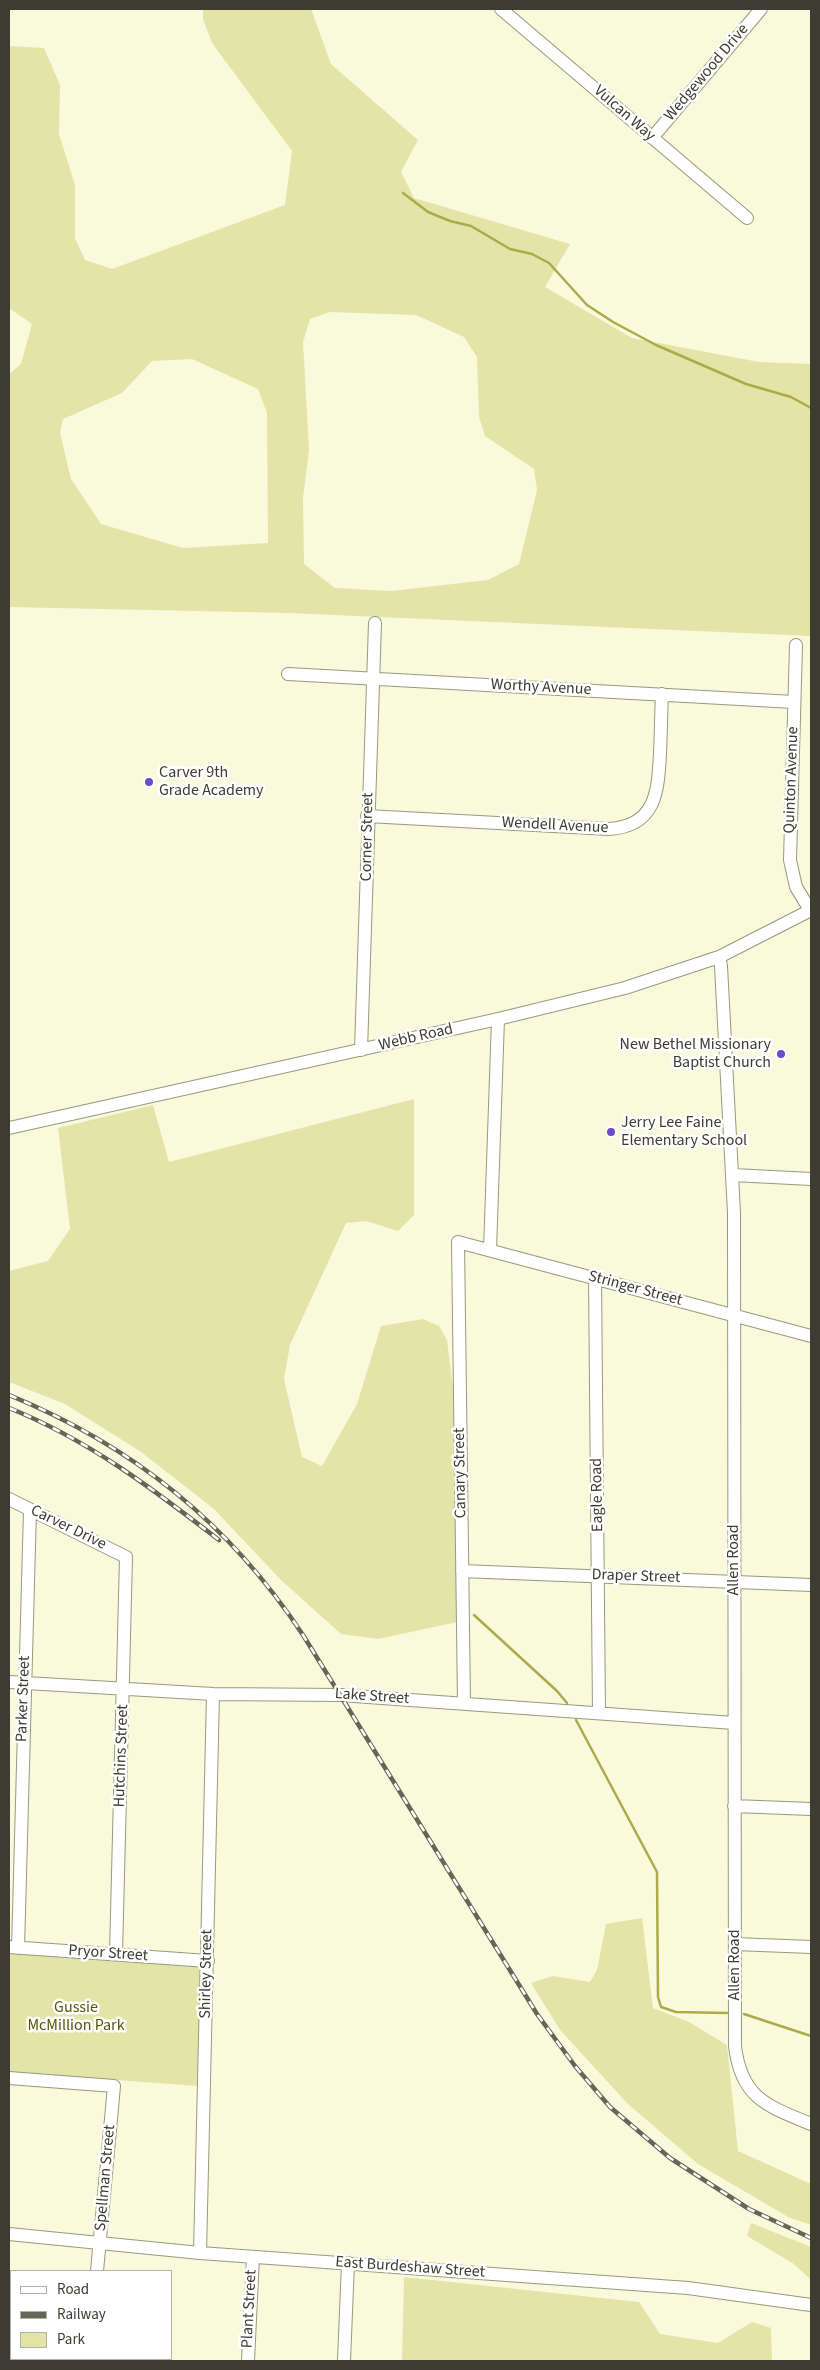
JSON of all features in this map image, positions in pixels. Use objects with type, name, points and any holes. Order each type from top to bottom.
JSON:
[{"type":"street","name":"Vulcan Way","points":[[501,9],[747,218]]},
{"type":"street","name":"Wedgewood Drive","points":[[652,138],[761,9]]},
{"type":"street","name":"Corner Street","points":[[361,1050],[367,889],[367,816],[375,623]]},
{"type":"street","name":"Quinton Avenue","points":[[796,645],[790,860],[796,887],[810,910]]},
{"type":"street","name":"Worthy Avenue","points":[[288,674],[794,702]]},
{"type":"street","name":"Wendell Avenue","points":[[367,816],[609,829],[630,825],[647,812],[657,794],[662,694]]},
{"type":"street","name":"Webb Road","points":[[9,1128],[498,1019],[625,988],[719,957],[810,910]]},
{"type":"street","name":"Allen Road","points":[[719,957],[733,1175],[735,2046],[740,2074],[746,2084],[763,2101],[775,2109],[811,2124]]},
{"type":"street","points":[[490,1250],[498,1019]]},
{"type":"street","points":[[733,1175],[811,1179]]},
{"type":"street","name":"Stringer Street","points":[[458,1242],[811,1336]]},
{"type":"street","name":"Canary Street","points":[[458,1242],[464,1703]]},
{"type":"street","name":"Eagle Road","points":[[595,1278],[599,1713]]},
{"type":"street","name":"Carver Drive","points":[[9,1499],[126,1557]]},
{"type":"street","name":"Parker Street","points":[[13,1948],[30,1510]]},
{"type":"street","name":"Hutchins Street","points":[[116,1954],[126,1557]]},
{"type":"street","name":"Draper Street","points":[[462,1571],[811,1584]]},
{"type":"street","name":"Lake Street","points":[[9,1682],[213,1694],[340,1695],[734,1723]]},
{"type":"street","name":"Shirley Street","points":[[200,2253],[213,1694]]},
{"type":"street","points":[[734,1806],[811,1809]]},
{"type":"street","points":[[734,1944],[811,1947]]},
{"type":"street","name":"Pryor Street","points":[[13,1948],[208,1961]]},
{"type":"street","name":"Spellman Street","points":[[9,2078],[114,2086],[97,2270]]},
{"type":"street","name":"East Burdeshaw Street","points":[[9,2234],[200,2253],[688,2288],[753,2295],[811,2305]]},
{"type":"street","name":"Plant Street","points":[[248,2361],[252,2257]]},
{"type":"street","points":[[344,2361],[348,2264]]},
{"type":"green space","points":[[203,9],[311,9],[331,64],[418,140],[401,172],[414,198],[570,244],[545,287],[632,338],[759,362],[811,364],[811,636],[289,613],[9,607],[9,374],[21,364],[32,324],[9,308],[9,46],[44,48],[60,85],[59,134],[75,185],[75,238],[85,260],[112,269],[285,205],[292,151],[212,43],[203,19]],"holes":[[[330,312],[416,315],[464,337],[477,357],[479,417],[485,436],[534,469],[537,490],[519,564],[488,580],[391,591],[335,588],[304,564],[303,498],[309,450],[303,342],[310,319]],[[192,359],[258,389],[267,413],[268,543],[183,548],[101,524],[71,479],[60,433],[63,419],[122,393],[152,361]]]},
{"type":"green space","points":[[414,1099],[414,1215],[398,1231],[366,1221],[346,1223],[290,1345],[284,1379],[302,1457],[322,1466],[357,1404],[381,1326],[423,1319],[439,1326],[447,1340],[453,1388],[457,1622],[378,1639],[341,1634],[281,1580],[214,1509],[141,1452],[65,1404],[9,1382],[9,1271],[48,1261],[70,1229],[58,1128],[153,1105],[169,1162]]},
{"type":"green space","points":[[642,1918],[653,2008],[689,2022],[727,2045],[738,2151],[811,2184],[811,2225],[788,2217],[698,2164],[628,2104],[560,2030],[531,1983],[553,1976],[590,1982],[597,1970],[606,1924]]},
{"type":"green space","name":"Gussie McMillion Park","points":[[9,1952],[197,1965],[202,1970],[197,2086],[9,2072]]},
{"type":"green space","points":[[751,2223],[811,2247],[811,2280],[794,2264],[747,2236]]},
{"type":"green space","points":[[404,2277],[639,2302],[660,2334],[718,2343],[752,2322],[771,2328],[772,2361],[402,2361]]},
{"type":"waterway","points":[[403,193],[428,212],[450,221],[471,226],[510,249],[532,254],[549,263],[587,305],[613,322],[656,345],[746,384],[791,397],[811,408]]},
{"type":"waterway","points":[[474,1615],[557,1691],[567,1703]]},
{"type":"waterway","points":[[576,1720],[657,1872],[658,1997],[661,2007],[676,2012],[727,2013]]},
{"type":"waterway","points":[[744,2014],[811,2036]]},
{"type":"railway","points":[[9,1395],[54,1415],[97,1438],[137,1464],[175,1492],[210,1523],[243,1557],[303,1635],[537,2014],[575,2066],[610,2107],[670,2158],[749,2209],[811,2238]]},
{"type":"railway","points":[[9,1408],[38,1420],[119,1466],[219,1540]]},
{"type":"place","name":"Carver 9th Grade Academy","points":[[149,782]]},
{"type":"place","name":"New Bethel Missionary Baptist Church","points":[[781,1054]]},
{"type":"place","name":"Jerry Lee Faine Elementary School","points":[[611,1132]]}]
